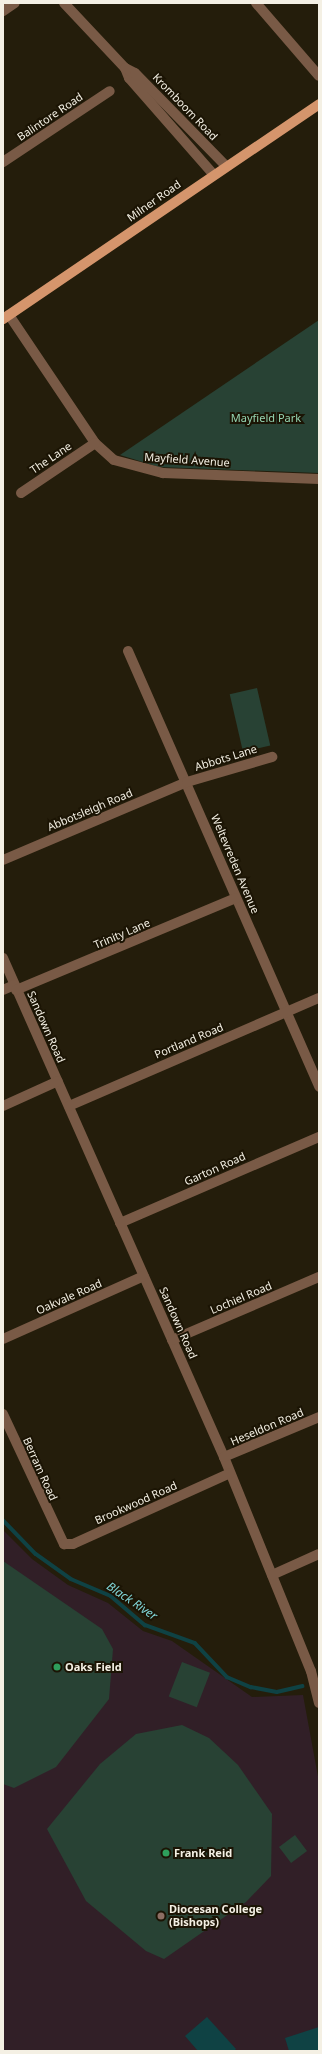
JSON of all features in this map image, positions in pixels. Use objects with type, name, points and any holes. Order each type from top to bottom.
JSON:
[{"type":"main road","name":"Milner Road","points":[[6,317],[213,174],[319,104]]},
{"type":"street","points":[[3,11],[15,3]]},
{"type":"street","name":"Kromboom Road","points":[[64,3],[125,68],[135,73],[226,166]]},
{"type":"street","points":[[256,3],[319,76]]},
{"type":"street","name":"Kromboom Road","points":[[125,68],[129,78],[213,174]]},
{"type":"street","name":"Balintore Road","points":[[3,162],[110,91]]},
{"type":"street","name":"Mayfield Avenue","points":[[6,317],[95,443],[114,460],[149,471],[319,479]]},
{"type":"street","name":"The Lane","points":[[21,494],[95,443]]},
{"type":"street","name":"Weltevreden Avenue","points":[[128,651],[187,782],[319,1087]]},
{"type":"street","name":"Abbots Lane","points":[[187,782],[272,757]]},
{"type":"street","name":"Abbotsleigh Road","points":[[3,860],[187,782]]},
{"type":"street","name":"Trinity Lane","points":[[3,990],[15,987],[236,898]]},
{"type":"street","name":"Sandown Road","points":[[3,958],[224,1458],[311,1671],[319,1703]]},
{"type":"street","name":"Portland Road","points":[[69,1106],[319,998]]},
{"type":"street","points":[[3,1106],[58,1081]]},
{"type":"street","name":"Garton Road","points":[[120,1223],[319,1137]]},
{"type":"street","name":"Oakvale Road","points":[[3,1339],[144,1276]]},
{"type":"street","name":"Lochiel Road","points":[[172,1340],[319,1277]]},
{"type":"street","name":"Berram Road","points":[[3,1414],[56,1533]]},
{"type":"street","name":"Heseldon Road","points":[[224,1458],[319,1417]]},
{"type":"street","name":"Brookwood Road","points":[[56,1533],[64,1544],[73,1544],[230,1473]]},
{"type":"street","points":[[272,1574],[319,1554]]},
{"type":"shaded area","name":"Diocesan College (Bishops)","points":[[3,1530],[32,1559],[68,1585],[108,1603],[143,1631],[172,1641],[252,1697],[303,1695],[319,1782],[319,2051],[3,2051]]},
{"type":"green space","name":"Mayfield Park","points":[[319,320],[319,473],[159,467],[120,455]]},
{"type":"green space","points":[[257,688],[270,745],[243,752],[230,694]]},
{"type":"green space","name":"Oaks Field","points":[[3,1561],[102,1629],[113,1649],[109,1699],[56,1767],[14,1788],[3,1784]]},
{"type":"green space","points":[[182,1662],[210,1673],[197,1707],[169,1697]]},
{"type":"green space","name":"Frank Reid","points":[[182,1725],[209,1738],[238,1765],[272,1814],[271,1876],[246,1902],[164,1959],[146,1951],[86,1901],[47,1829],[100,1764],[136,1734]]},
{"type":"green space","points":[[295,1835],[307,1851],[291,1863],[279,1847]]},
{"type":"water","points":[[207,2017],[236,2049],[234,2051],[198,2051],[185,2036]]},
{"type":"water","points":[[319,2027],[319,2051],[289,2051],[285,2038]]},
{"type":"waterway","name":"Black River","points":[[3,1520],[36,1554],[71,1579],[111,1596],[145,1625],[195,1643],[227,1677],[251,1687],[277,1692],[302,1686]]},
{"type":"place","name":"Oaks Field","points":[[57,1667]]},
{"type":"place","name":"Frank Reid","points":[[166,1853]]},
{"type":"place","name":"Diocesan College (Bishops)","points":[[161,1916]]}]
